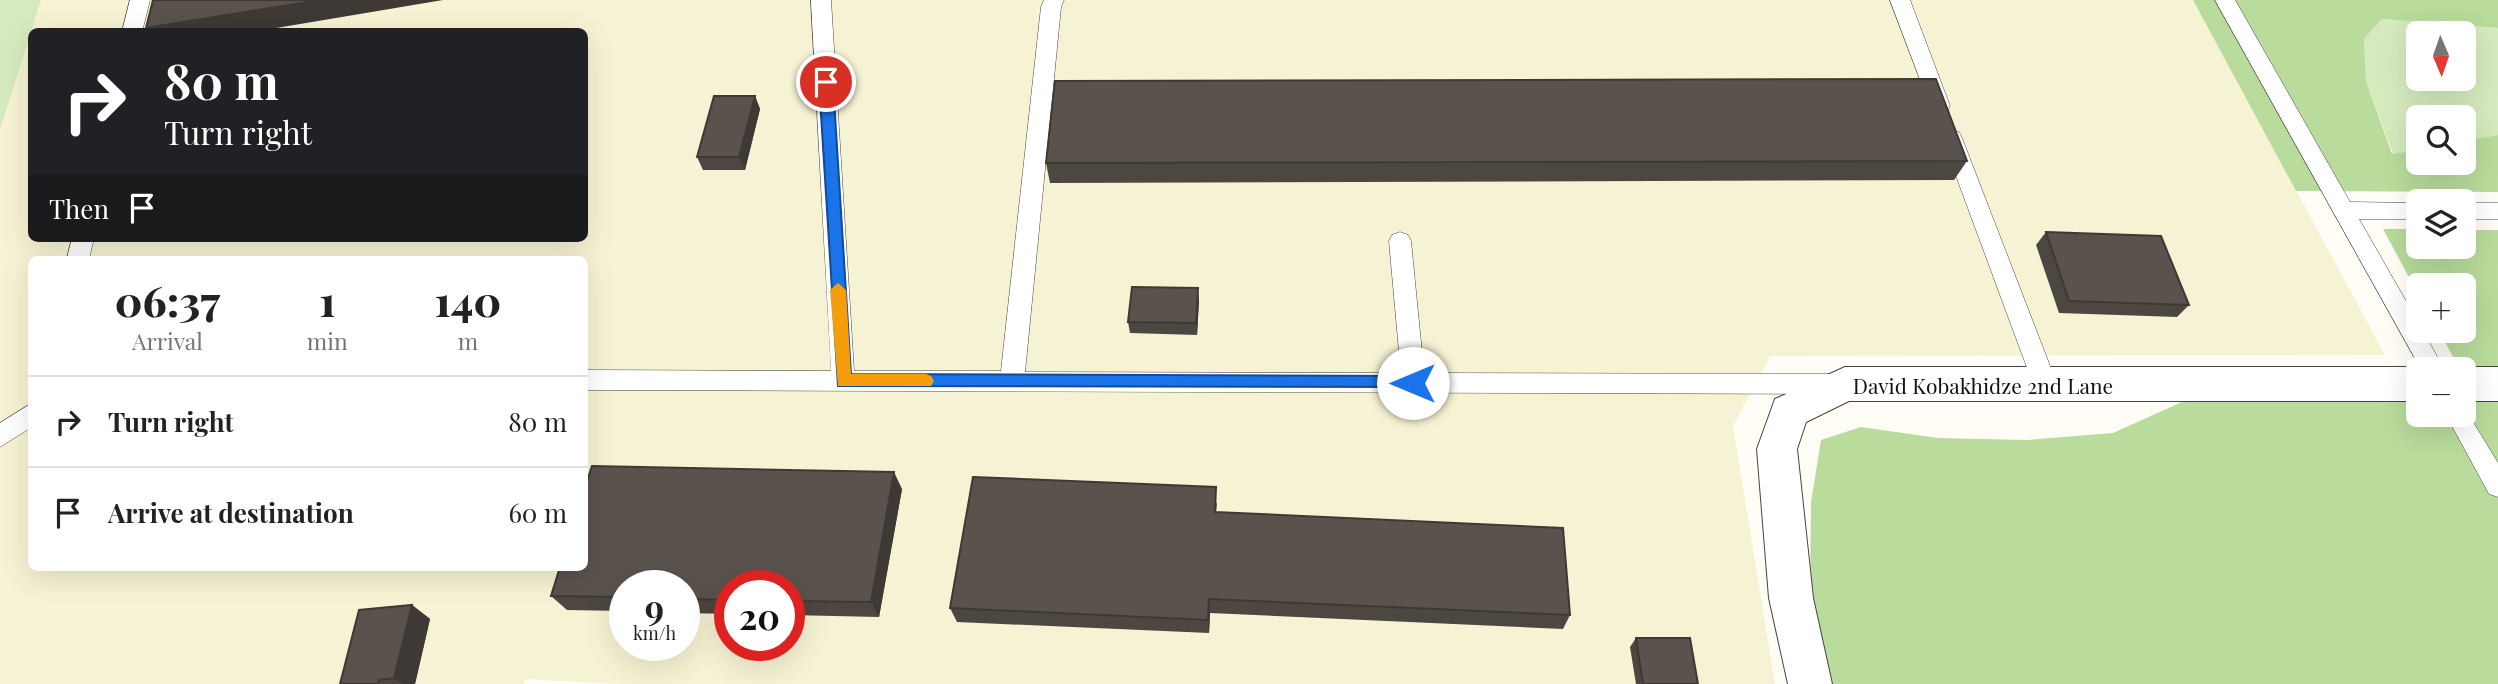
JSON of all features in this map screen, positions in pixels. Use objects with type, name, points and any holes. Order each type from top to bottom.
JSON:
[{"type":"street","name":"David Kobakhidze 2nd Lane","points":[[1810,684],[1791,598],[1777,449],[1788,411],[1845,384],[2406,384]]},
{"type":"street","points":[[2476,384],[2498,384]]},
{"type":"lane","points":[[133,28],[140,0]]},
{"type":"lane","points":[[821,0],[844,381]]},
{"type":"lane","points":[[1012,381],[1051,7],[1054,0]]},
{"type":"lane","points":[[1900,0],[2045,384]]},
{"type":"lane","points":[[2225,0],[2426,357]]},
{"type":"lane","points":[[2343,210],[2406,211]]},
{"type":"lane","points":[[2476,211],[2498,211]]},
{"type":"lane","points":[[1400,241],[1413,383]]},
{"type":"lane","points":[[588,380],[1845,384]]},
{"type":"lane","points":[[0,437],[28,416]]},
{"type":"lane","points":[[2466,427],[2498,486]]},
{"type":"shaded area","points":[[41,0],[2193,0],[2385,355],[1770,356],[1733,426],[1775,684],[619,684],[525,679],[524,684],[0,684],[0,130],[28,41],[28,242],[588,242],[588,28],[32,28]]},
{"type":"green space","points":[[0,0],[41,0],[32,28],[28,28],[28,41],[0,130]]},
{"type":"green space","points":[[2193,0],[2498,0],[2498,28],[2476,26],[2476,21],[2382,19],[2364,39],[2366,81],[2392,154],[2406,152],[2406,175],[2476,175],[2476,139],[2498,135],[2498,192],[2476,192],[2476,189],[2296,191]]},
{"type":"green space","points":[[2382,19],[2408,21],[2406,91],[2476,91],[2476,26],[2498,28],[2498,135],[2476,139],[2476,105],[2406,105],[2406,152],[2393,154],[2366,81],[2364,39]]},
{"type":"green space","points":[[2383,229],[2406,229],[2406,259],[2476,259],[2476,230],[2498,230],[2498,366],[2476,366],[2476,357],[2453,357],[2446,343],[2476,343],[2476,273],[2407,273]]},
{"type":"green space","points":[[2184,401],[2406,402],[2406,427],[2476,427],[2476,402],[2498,402],[2498,684],[1829,684],[1810,600],[1811,502],[1821,440],[1861,427],[1938,438],[2027,440],[2113,433]]},
{"type":"building","points":[[153,0],[320,0],[146,28]]},
{"type":"building","points":[[1936,79],[1967,161],[1046,163],[1055,81]]},
{"type":"building","points":[[714,96],[755,96],[739,157],[697,157]]},
{"type":"building","points":[[2046,232],[2161,236],[2189,305],[2069,301]]},
{"type":"building","points":[[1132,287],[1198,288],[1196,323],[1128,322]]},
{"type":"building","points":[[592,466],[894,472],[871,602],[805,601],[805,570],[714,570],[714,600],[700,599],[700,570],[609,570],[609,597],[551,596],[559,571],[588,571],[588,478]]},
{"type":"building","points":[[973,477],[1216,487],[1215,512],[1563,528],[1570,615],[1209,599],[1208,620],[950,608]]},
{"type":"building","points":[[412,605],[394,678],[379,680],[378,684],[340,684],[359,610]]},
{"type":"building","points":[[1636,638],[1690,638],[1698,684],[1643,684]]},
{"type":"slow traffic","points":[[838,290],[844,381],[926,381]]},
{"type":"route","points":[[826,82],[844,381],[1413,383]]}]
